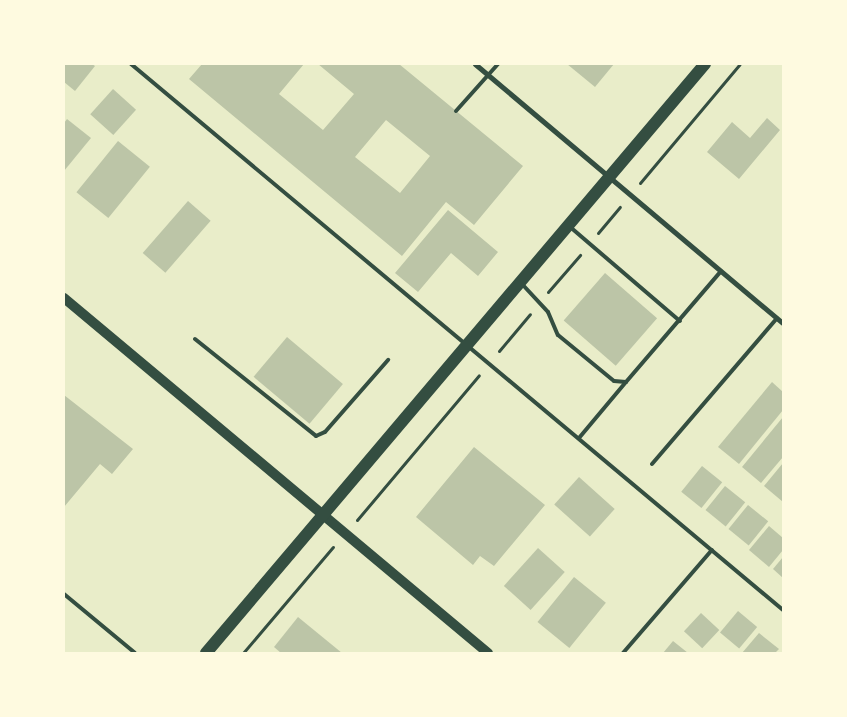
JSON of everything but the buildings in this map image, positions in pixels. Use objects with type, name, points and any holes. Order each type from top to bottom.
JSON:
[{"type":"main road","points":[[206,653],[705,64]]},
{"type":"main road","points":[[64,298],[488,653]]},
{"type":"street","points":[[475,64],[783,323]]},
{"type":"lane","points":[[132,64],[783,610]]},
{"type":"lane","points":[[456,111],[498,64]]},
{"type":"lane","points":[[568,225],[680,321]]},
{"type":"lane","points":[[579,438],[721,271]]},
{"type":"lane","points":[[520,283],[548,312],[558,335],[614,381],[626,382]]},
{"type":"lane","points":[[652,464],[777,318]]},
{"type":"lane","points":[[194,340],[316,436],[325,432],[388,360]]},
{"type":"lane","points":[[623,653],[712,550]]},
{"type":"lane","points":[[64,594],[135,653]]},
{"type":"path","points":[[645,176],[740,64]]},
{"type":"path","points":[[243,653],[321,562]]}]
